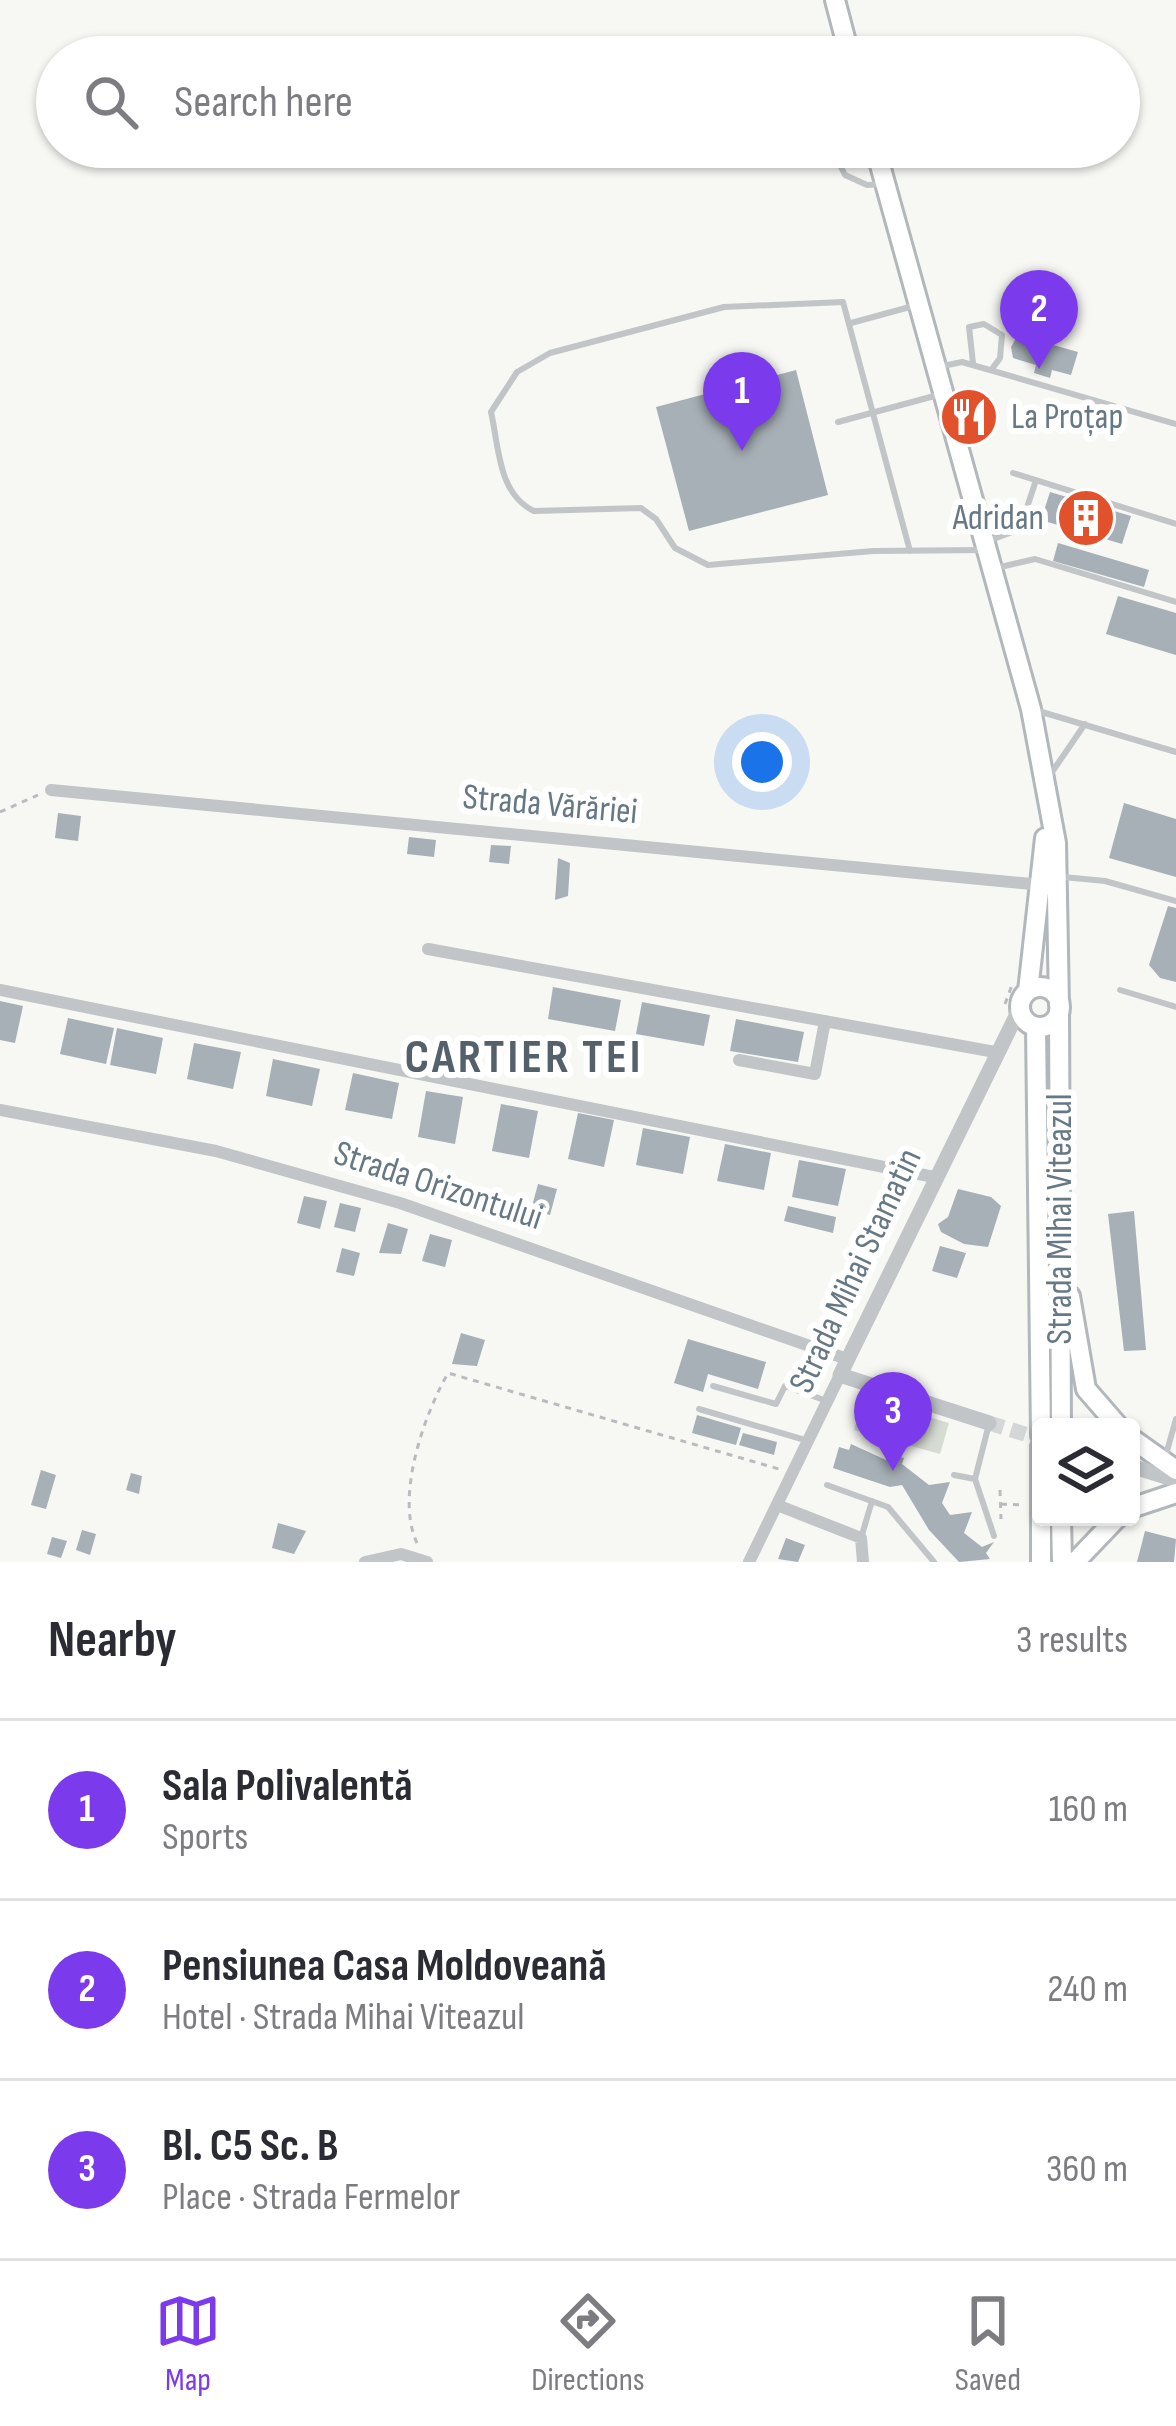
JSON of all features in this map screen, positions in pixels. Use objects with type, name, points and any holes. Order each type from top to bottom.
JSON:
[{"type":"main road","points":[[835,0],[844,36]]},
{"type":"main road","name":"Strada Mihai Viteazul","points":[[881,168],[1031,709],[1046,783],[1059,1008],[1061,1418]]},
{"type":"main road","name":"Strada Mihai Viteazul","points":[[1021,993],[1051,881]]},
{"type":"main road","points":[[1045,988],[1059,1008],[1051,1024],[1036,1027],[1023,1018],[1021,993],[1045,988]]},
{"type":"main road","name":"Strada Mihai Viteazul","points":[[1036,1027],[1041,1418]]},
{"type":"main road","points":[[1060,1241],[1082,1376],[1089,1396],[1110,1418]]},
{"type":"main road","points":[[1140,1444],[1170,1466]]},
{"type":"main road","points":[[1140,1505],[1176,1493]]},
{"type":"main road","points":[[1041,1526],[1041,1562]]},
{"type":"main road","points":[[1061,1526],[1062,1562]]},
{"type":"main road","points":[[1075,1562],[1109,1526]]},
{"type":"street","name":"Strada Vărăriei","points":[[51,790],[1051,881]]},
{"type":"street","points":[[428,949],[825,1021],[999,1044]]},
{"type":"street","points":[[0,989],[934,1177]]},
{"type":"street","name":"Strada Mihai Stamatin","points":[[749,1562],[1021,993]]},
{"type":"street","points":[[739,1060],[815,1074],[825,1021]]},
{"type":"street","name":"Strada Orizontului","points":[[0,1109],[217,1151],[400,1203],[844,1367]]},
{"type":"street","points":[[844,1367],[989,1423]]},
{"type":"street","points":[[1140,1469],[1176,1480]]},
{"type":"street","points":[[777,1505],[861,1538],[862,1562]]},
{"type":"street","points":[[365,1562],[400,1553],[424,1556]]},
{"type":"lane","points":[[842,168],[856,182],[885,184]]},
{"type":"lane","points":[[910,551],[843,302],[724,308],[533,360],[507,382],[491,412],[508,491],[534,511],[641,508],[656,519],[675,548],[708,566],[910,551],[988,554],[1035,559],[1176,602]]},
{"type":"lane","points":[[851,323],[918,304]]},
{"type":"lane","points":[[973,364],[968,327],[984,324],[1002,335],[992,369]]},
{"type":"lane","points":[[935,368],[952,362],[973,364],[1176,424]]},
{"type":"lane","points":[[838,422],[942,394]]},
{"type":"lane","points":[[1013,473],[1176,524]]},
{"type":"lane","points":[[988,554],[1020,529],[1036,480]]},
{"type":"lane","points":[[1031,709],[1176,752]]},
{"type":"lane","points":[[1046,783],[1085,724]]},
{"type":"lane","points":[[1051,881],[1105,881],[1176,901]]},
{"type":"lane","points":[[1120,990],[1176,1006]]},
{"type":"lane","points":[[713,1386],[776,1404],[785,1386],[827,1401]]},
{"type":"lane","points":[[699,1409],[808,1441]]},
{"type":"lane","points":[[1170,1466],[1176,1419]]},
{"type":"lane","points":[[989,1423],[975,1479],[994,1536]]},
{"type":"lane","points":[[954,1474],[975,1479]]},
{"type":"lane","points":[[827,1485],[887,1507],[934,1562]]},
{"type":"lane","points":[[861,1538],[872,1501]]},
{"type":"path","points":[[0,812],[51,790]]},
{"type":"path","points":[[999,1044],[994,1032],[1021,993]]},
{"type":"path","points":[[424,1556],[413,1537],[413,1471],[422,1420],[448,1373],[793,1473]]},
{"type":"path","points":[[1000,1490],[1001,1519]]},
{"type":"path","points":[[1000,1504],[1030,1505]]},
{"type":"shaded area","points":[[863,1398],[949,1423],[940,1454],[854,1430]]},
{"type":"building","points":[[1018,335],[1078,352],[1071,375],[1052,370],[1050,378],[1034,373],[1036,365],[1013,358],[1011,347]]},
{"type":"building","points":[[796,370],[828,495],[689,531],[656,407]]},
{"type":"building","name":"Adridan","points":[[1050,492],[1131,516],[1122,544],[1041,520]]},
{"type":"building","points":[[1058,543],[1149,570],[1144,587],[1053,561]]},
{"type":"building","points":[[1118,596],[1176,613],[1176,655],[1106,634]]},
{"type":"building","points":[[1124,803],[1176,819],[1176,877],[1109,858]]},
{"type":"building","points":[[58,813],[81,816],[78,841],[55,838]]},
{"type":"building","points":[[409,837],[436,840],[434,857],[407,854]]},
{"type":"building","points":[[491,845],[511,846],[509,864],[489,862]]},
{"type":"building","points":[[558,858],[570,863],[568,896],[555,900]]},
{"type":"building","points":[[1168,906],[1176,908],[1176,982],[1160,978],[1149,965]]},
{"type":"building","points":[[553,987],[621,1000],[615,1031],[548,1019]]},
{"type":"building","points":[[0,1001],[23,1006],[15,1043],[0,1040]]},
{"type":"building","points":[[642,1002],[710,1015],[704,1046],[636,1034]]},
{"type":"building","points":[[68,1018],[114,1028],[106,1064],[60,1054]]},
{"type":"building","points":[[736,1019],[804,1032],[798,1062],[730,1051]]},
{"type":"building","points":[[117,1028],[163,1038],[156,1074],[110,1065]]},
{"type":"building","points":[[194,1043],[241,1052],[233,1089],[187,1079]]},
{"type":"building","points":[[273,1059],[320,1069],[312,1106],[266,1096]]},
{"type":"building","points":[[353,1073],[399,1083],[392,1119],[345,1110]]},
{"type":"building","points":[[426,1091],[463,1097],[455,1144],[418,1137]]},
{"type":"building","points":[[501,1104],[538,1111],[529,1158],[492,1151]]},
{"type":"building","points":[[578,1113],[614,1120],[604,1167],[568,1159]]},
{"type":"building","points":[[643,1128],[690,1137],[683,1174],[636,1165]]},
{"type":"building","points":[[725,1144],[771,1153],[764,1190],[717,1181]]},
{"type":"building","points":[[799,1160],[846,1169],[838,1206],[792,1197]]},
{"type":"building","points":[[538,1184],[557,1189],[550,1215],[531,1210]]},
{"type":"building","points":[[958,1189],[991,1197],[1001,1206],[988,1247],[964,1244],[941,1232],[938,1224],[948,1217]]},
{"type":"building","points":[[304,1196],[327,1201],[320,1229],[297,1223]]},
{"type":"building","points":[[340,1203],[361,1208],[355,1232],[334,1227]]},
{"type":"building","points":[[788,1206],[836,1217],[833,1233],[784,1221]]},
{"type":"building","points":[[1134,1211],[1146,1350],[1124,1351],[1108,1214]]},
{"type":"building","points":[[388,1223],[408,1229],[401,1254],[379,1253]]},
{"type":"building","points":[[430,1234],[452,1240],[445,1267],[422,1261]]},
{"type":"building","points":[[940,1246],[966,1253],[957,1278],[932,1271]]},
{"type":"building","points":[[342,1248],[360,1253],[354,1276],[336,1272]]},
{"type":"building","points":[[461,1333],[485,1340],[477,1366],[452,1364]]},
{"type":"building","points":[[688,1339],[766,1362],[758,1389],[708,1374],[703,1392],[674,1383]]},
{"type":"building","points":[[697,1415],[741,1428],[736,1445],[692,1433]]},
{"type":"building","points":[[743,1433],[777,1442],[774,1455],[739,1445]]},
{"type":"building","points":[[851,1444],[886,1460],[888,1454],[904,1458],[902,1464],[929,1485],[950,1482],[942,1503],[950,1515],[972,1512],[964,1533],[982,1547],[994,1542],[986,1553],[990,1559],[959,1562],[929,1530],[902,1485],[890,1487],[833,1468],[839,1447],[849,1450]]},
{"type":"building","points":[[41,1470],[56,1475],[46,1509],[31,1505]]},
{"type":"building","points":[[131,1473],[142,1476],[139,1494],[126,1490]]},
{"type":"building","points":[[278,1523],[306,1531],[294,1554],[272,1548]]},
{"type":"building","points":[[82,1530],[96,1534],[90,1555],[76,1550]]},
{"type":"building","points":[[1145,1531],[1176,1539],[1174,1562],[1137,1562]]},
{"type":"building","points":[[52,1537],[67,1541],[61,1558],[47,1554]]},
{"type":"building","points":[[786,1538],[805,1545],[798,1562],[778,1559]]},
{"type":"tunnel","points":[[989,1423],[1032,1436]]},
{"type":"place","name":"Pensiunea Casa Moldoveană","points":[[1039,369]]},
{"type":"place","name":"La Proțap","points":[[969,417]]},
{"type":"place","name":"Sala Polivalentă","points":[[742,451]]},
{"type":"place","name":"Adridan","points":[[1086,518]]},
{"type":"place","name":"Bl. C5 Sc. B","points":[[893,1471]]},
{"type":"district","name":"CARTIER TEI","points":[[524,1057]]}]
